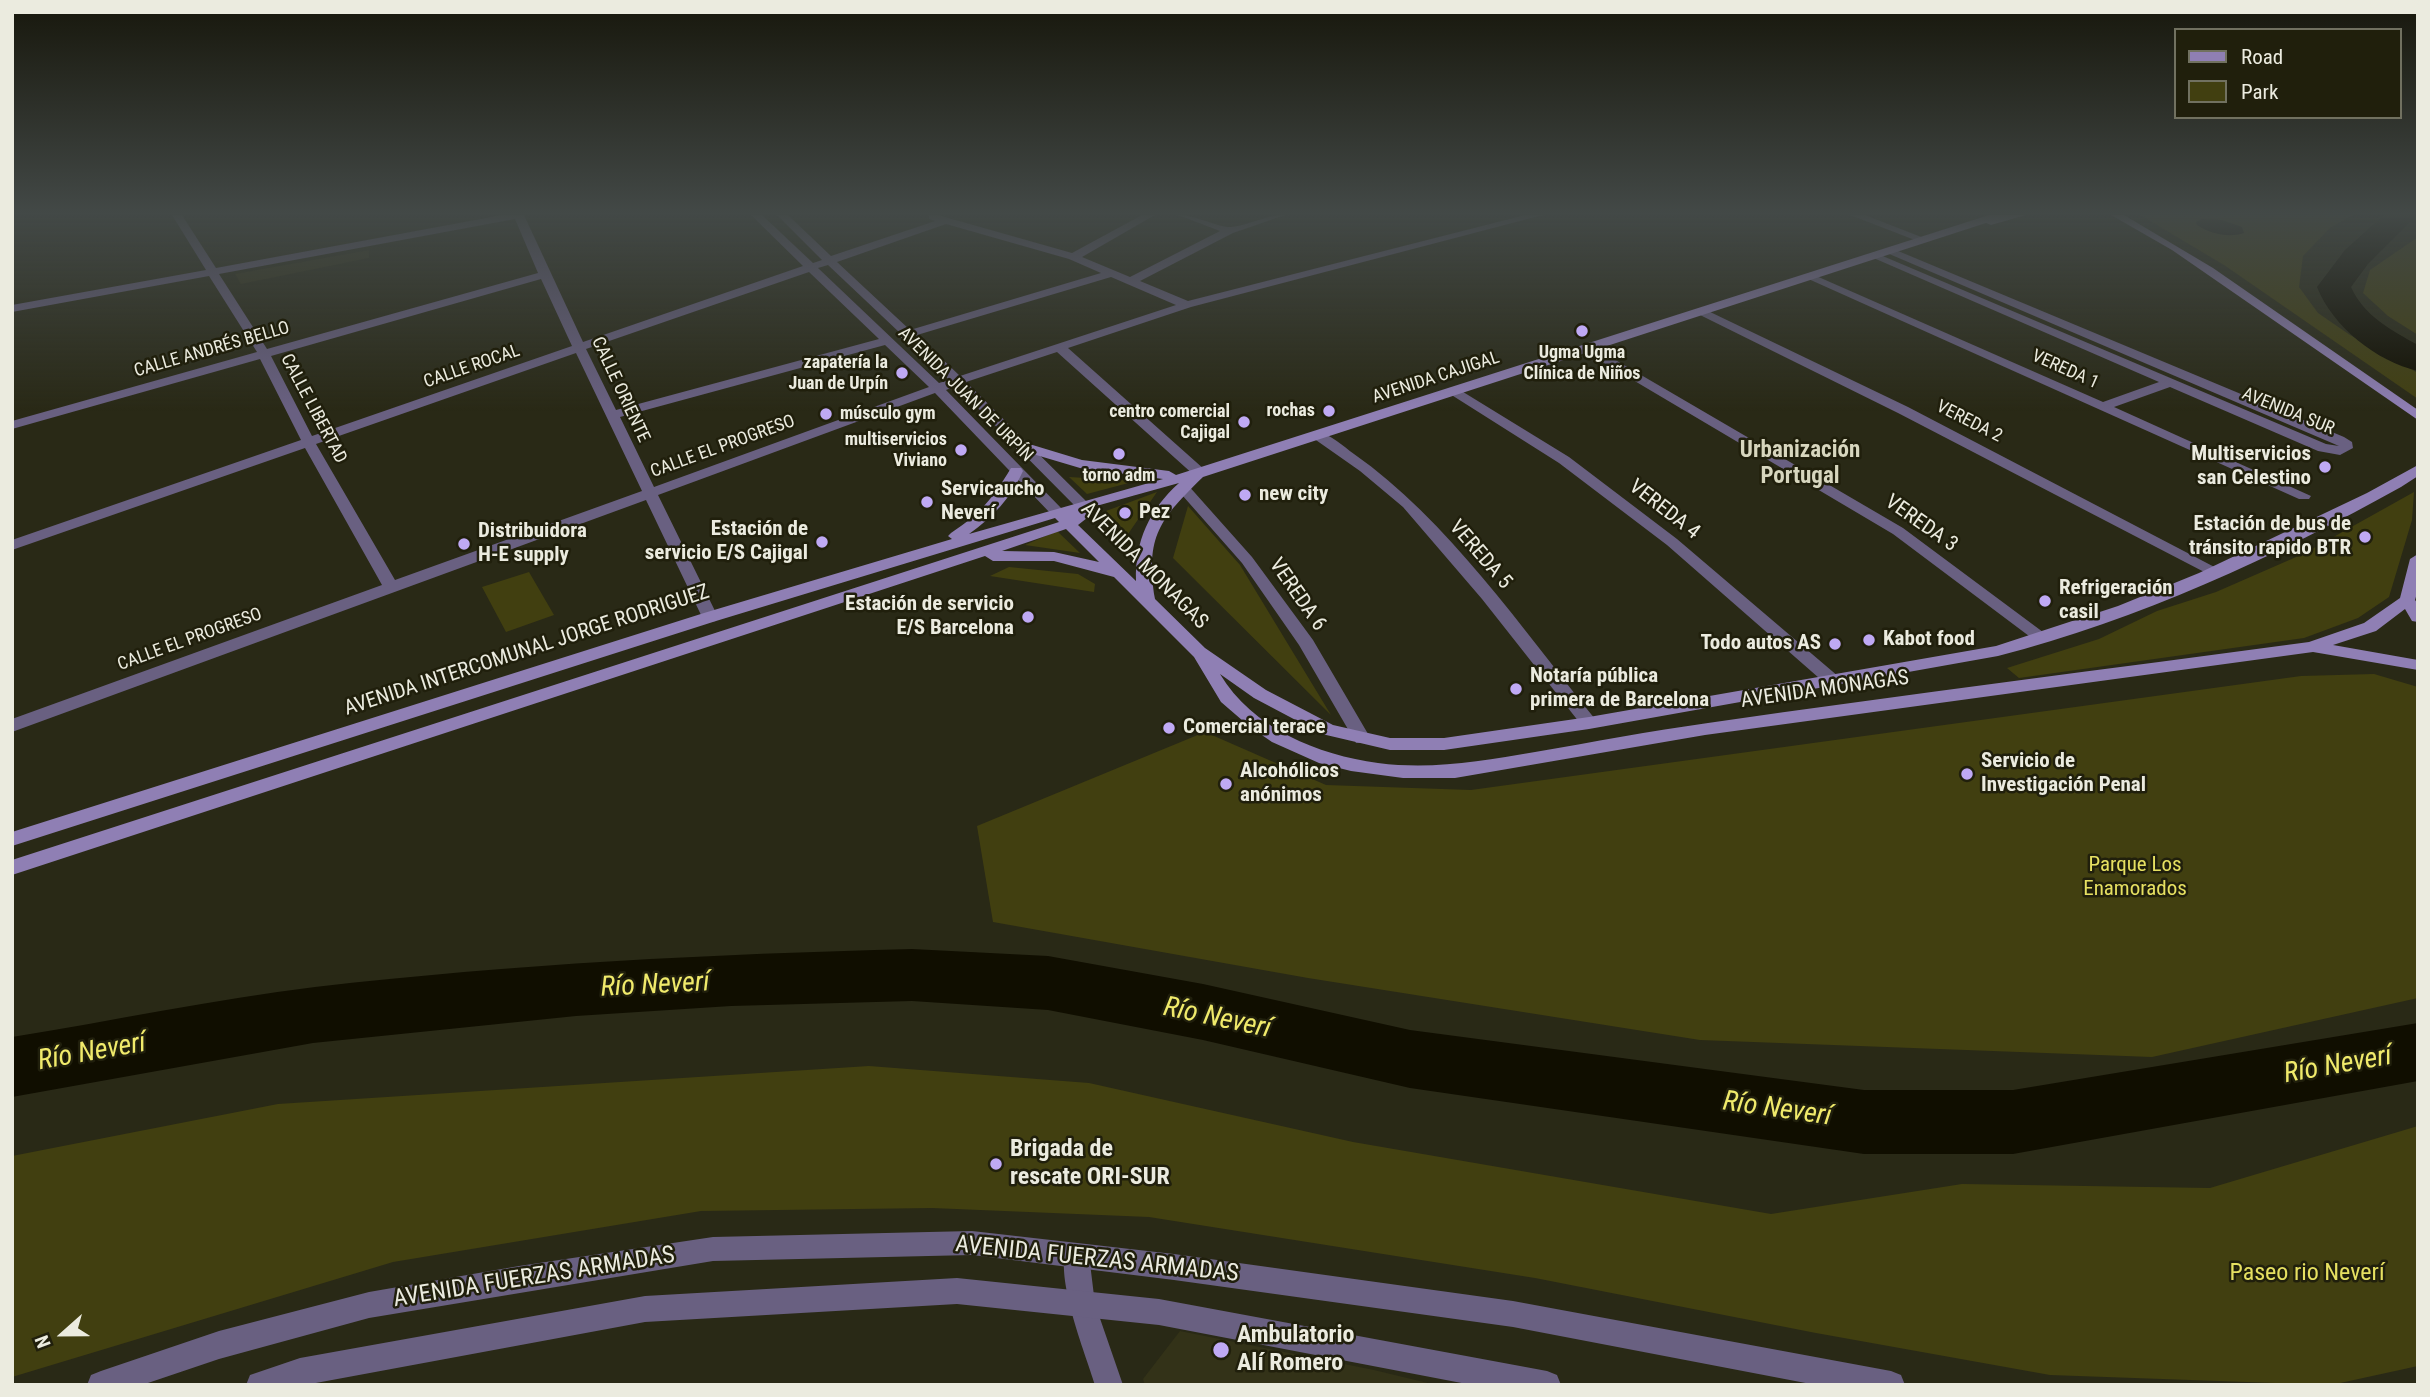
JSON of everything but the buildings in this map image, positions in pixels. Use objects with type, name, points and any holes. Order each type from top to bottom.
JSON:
[{"type":"main road","name":"AVENIDA CAJIGAL","points":[[1183,481],[1200,473],[1800,280]]},
{"type":"main road","points":[[2224,280],[2418,416]]},
{"type":"main road","points":[[1021,446],[1080,464],[1183,481]]},
{"type":"main road","name":"AVENIDA MONAGAS","points":[[1063,518],[1199,652],[1259,694],[1328,730],[1390,744],[1444,744],[1589,723],[1998,651],[2043,638],[2216,572],[2390,487],[2418,469]]},
{"type":"main road","points":[[935,559],[954,538],[989,512],[1011,485],[1016,471]]},
{"type":"main road","points":[[1063,518],[1080,518],[1082,505],[1183,481]]},
{"type":"main road","points":[[1147,600],[1142,579],[1146,538],[1183,481]]},
{"type":"main road","name":"AVENIDA INTERCOMUNAL JORGE RODRIGUEZ","points":[[12,868],[1063,518]]},
{"type":"main road","points":[[935,559],[1038,555],[1070,559],[1100,567],[1126,580]]},
{"type":"main road","name":"AVENIDA INTERCOMUNAL JORGE RODRIGUEZ","points":[[12,839],[710,617],[935,559]]},
{"type":"main road","points":[[2418,559],[2407,600],[2418,617]]},
{"type":"main road","name":"AVENIDA MONAGAS","points":[[1199,652],[1233,705],[1270,734],[1304,751],[1354,766],[1414,774],[1455,772],[1705,729],[2311,647],[2370,627],[2407,600]]},
{"type":"main road","points":[[2311,647],[2418,666]]},
{"type":"street","points":[[12,309],[164,280]]},
{"type":"street","name":"CALLE LIBERTAD","points":[[218,280],[264,354],[308,441],[391,587]]},
{"type":"street","name":"CALLE ANDRÉS BELLO","points":[[12,425],[526,280]]},
{"type":"street","name":"CALLE ORIENTE","points":[[547,280],[582,348],[710,617]]},
{"type":"street","name":"CALLE ROCAL","points":[[12,545],[776,280]]},
{"type":"street","name":"AVENIDA JUAN DE URPÍN","points":[[823,280],[937,388],[1063,518]]},
{"type":"street","name":"AVENIDA JUAN DE URPÍN","points":[[848,280],[957,381],[1082,505]]},
{"type":"street","points":[[905,335],[993,311],[1089,280]]},
{"type":"street","name":"CALLE EL PROGRESO","points":[[12,726],[651,495],[937,388],[1187,305],[1284,280]]},
{"type":"street","name":"VEREDA 1","points":[[1817,280],[2304,496]]},
{"type":"street","name":"AVENIDA SUR","points":[[1931,280],[2323,448],[2340,451],[2346,448],[2347,445],[2339,440],[1960,280]]},
{"type":"street","points":[[1131,281],[1187,305]]},
{"type":"street","name":"VEREDA 2","points":[[1702,312],[1903,410],[2216,572]]},
{"type":"street","points":[[613,415],[885,341]]},
{"type":"street","points":[[1059,347],[1200,473]]},
{"type":"street","name":"VEREDA 3","points":[[1588,348],[1898,531],[2043,638]]},
{"type":"street","points":[[2105,406],[2172,382]]},
{"type":"street","name":"VEREDA 4","points":[[1455,391],[1564,460],[1672,542],[1833,681]]},
{"type":"street","name":"VEREDA 5","points":[[1318,435],[1365,468],[1408,505],[1488,596],[1589,723]]},
{"type":"street","name":"VEREDA 6","points":[[1183,481],[1247,560],[1307,644],[1362,739]]},
{"type":"street","name":"AVENIDA FUERZAS ARMADAS","points":[[101,1385],[219,1345],[369,1305],[519,1279],[713,1249],[972,1242],[1513,1314],[1891,1385]]},
{"type":"street","points":[[1076,1255],[1082,1304],[1109,1385]]},
{"type":"street","name":"AVENIDA FUERZAS ARMADAS","points":[[260,1385],[300,1372],[395,1353],[645,1309],[957,1291],[1159,1312],[1547,1385]]},
{"type":"shaded area","points":[[239,280],[260,280],[241,284]]},
{"type":"shaded area","name":"Ambulatorio Alí Romero","points":[[1180,1331],[1436,1385],[1145,1385],[1143,1379]]},
{"type":"green space","points":[[2246,280],[2300,280],[2299,287],[2318,313],[2350,335],[2418,373],[2418,399]]},
{"type":"green space","points":[[2367,280],[2418,280],[2418,335],[2388,316],[2363,293]]},
{"type":"green space","points":[[1069,477],[1136,481],[1087,494]]},
{"type":"green space","points":[[1157,492],[1128,534],[1106,511]]},
{"type":"green space","points":[[2414,492],[2412,520],[2389,597],[2358,618],[2304,638],[2019,678],[2007,668],[2099,639],[2157,611],[2216,592],[2303,554]]},
{"type":"green space","points":[[1188,506],[1240,565],[1331,715],[1173,558]]},
{"type":"green space","points":[[1057,531],[1080,553],[1025,545]]},
{"type":"green space","points":[[1009,567],[1078,574],[1095,584],[1094,592],[990,576]]},
{"type":"green space","points":[[529,572],[554,615],[506,632],[482,587]]},
{"type":"green space","name":"Parque Los Enamorados","points":[[2374,674],[2418,687],[2418,998],[2152,1057],[1700,1040],[1308,978],[993,922],[977,826],[1205,732],[1326,785],[1471,790],[2301,676]]},
{"type":"green space","name":"Paseo rio Neverí","points":[[869,1066],[1089,1083],[1353,1142],[1771,1214],[1962,1184],[2210,1188],[2418,1126],[2418,1366],[2331,1385],[2050,1375],[1535,1278],[1149,1217],[932,1208],[701,1211],[393,1262],[12,1377],[12,1156],[278,1104]]},
{"type":"waterway","name":"Río Neverí","points":[[2338,280],[2334,287],[2340,300],[2357,322],[2418,360]]},
{"type":"waterway","name":"Río Neverí","points":[[12,1067],[313,1015],[576,989],[731,980],[912,975],[1048,983],[1203,1012],[1410,1059],[1864,1122],[2013,1122],[2418,1052]]},
{"type":"place","name":"Ugma Ugma Clínica de Niños","points":[[1582,331]]},
{"type":"place","name":"zapatería la Juan de Urpín","points":[[902,373]]},
{"type":"place","name":"rochas","points":[[1329,411]]},
{"type":"place","name":"músculo gym","points":[[826,414]]},
{"type":"place","name":"centro comercial Cajigal","points":[[1244,422]]},
{"type":"place","name":"multiservicios Viviano","points":[[961,450]]},
{"type":"place","name":"torno adm","points":[[1119,454]]},
{"type":"place","name":"Multiservicios san Celestino","points":[[2325,467]]},
{"type":"place","name":"new city","points":[[1245,495]]},
{"type":"place","name":"Servicaucho Neverí","points":[[927,502]]},
{"type":"place","name":"Pez","points":[[1125,513]]},
{"type":"place","name":"Estación de bus de tránsito rapido BTR","points":[[2365,537]]},
{"type":"place","name":"Estación de servicio E/S Cajigal","points":[[822,542]]},
{"type":"place","name":"Distribuidora H-E supply","points":[[464,544]]},
{"type":"place","name":"Refrigeración casil","points":[[2045,601]]},
{"type":"place","name":"Estación de servicio E/S Barcelona","points":[[1028,617]]},
{"type":"place","name":"Kabot food","points":[[1869,640]]},
{"type":"place","name":"Todo autos AS","points":[[1835,644]]},
{"type":"place","name":"Notaría pública primera de Barcelona","points":[[1516,689]]},
{"type":"place","name":"Comercial terace","points":[[1169,728]]},
{"type":"place","name":"Servicio de Investigación Penal","points":[[1967,774]]},
{"type":"place","name":"Alcohólicos anónimos","points":[[1226,784]]},
{"type":"place","name":"Brigada de rescate ORI-SUR","points":[[996,1164]]},
{"type":"place","name":"Ambulatorio Alí Romero","points":[[1221,1350]]},
{"type":"district","name":"Urbanización Portugal","points":[[1800,464]]}]
